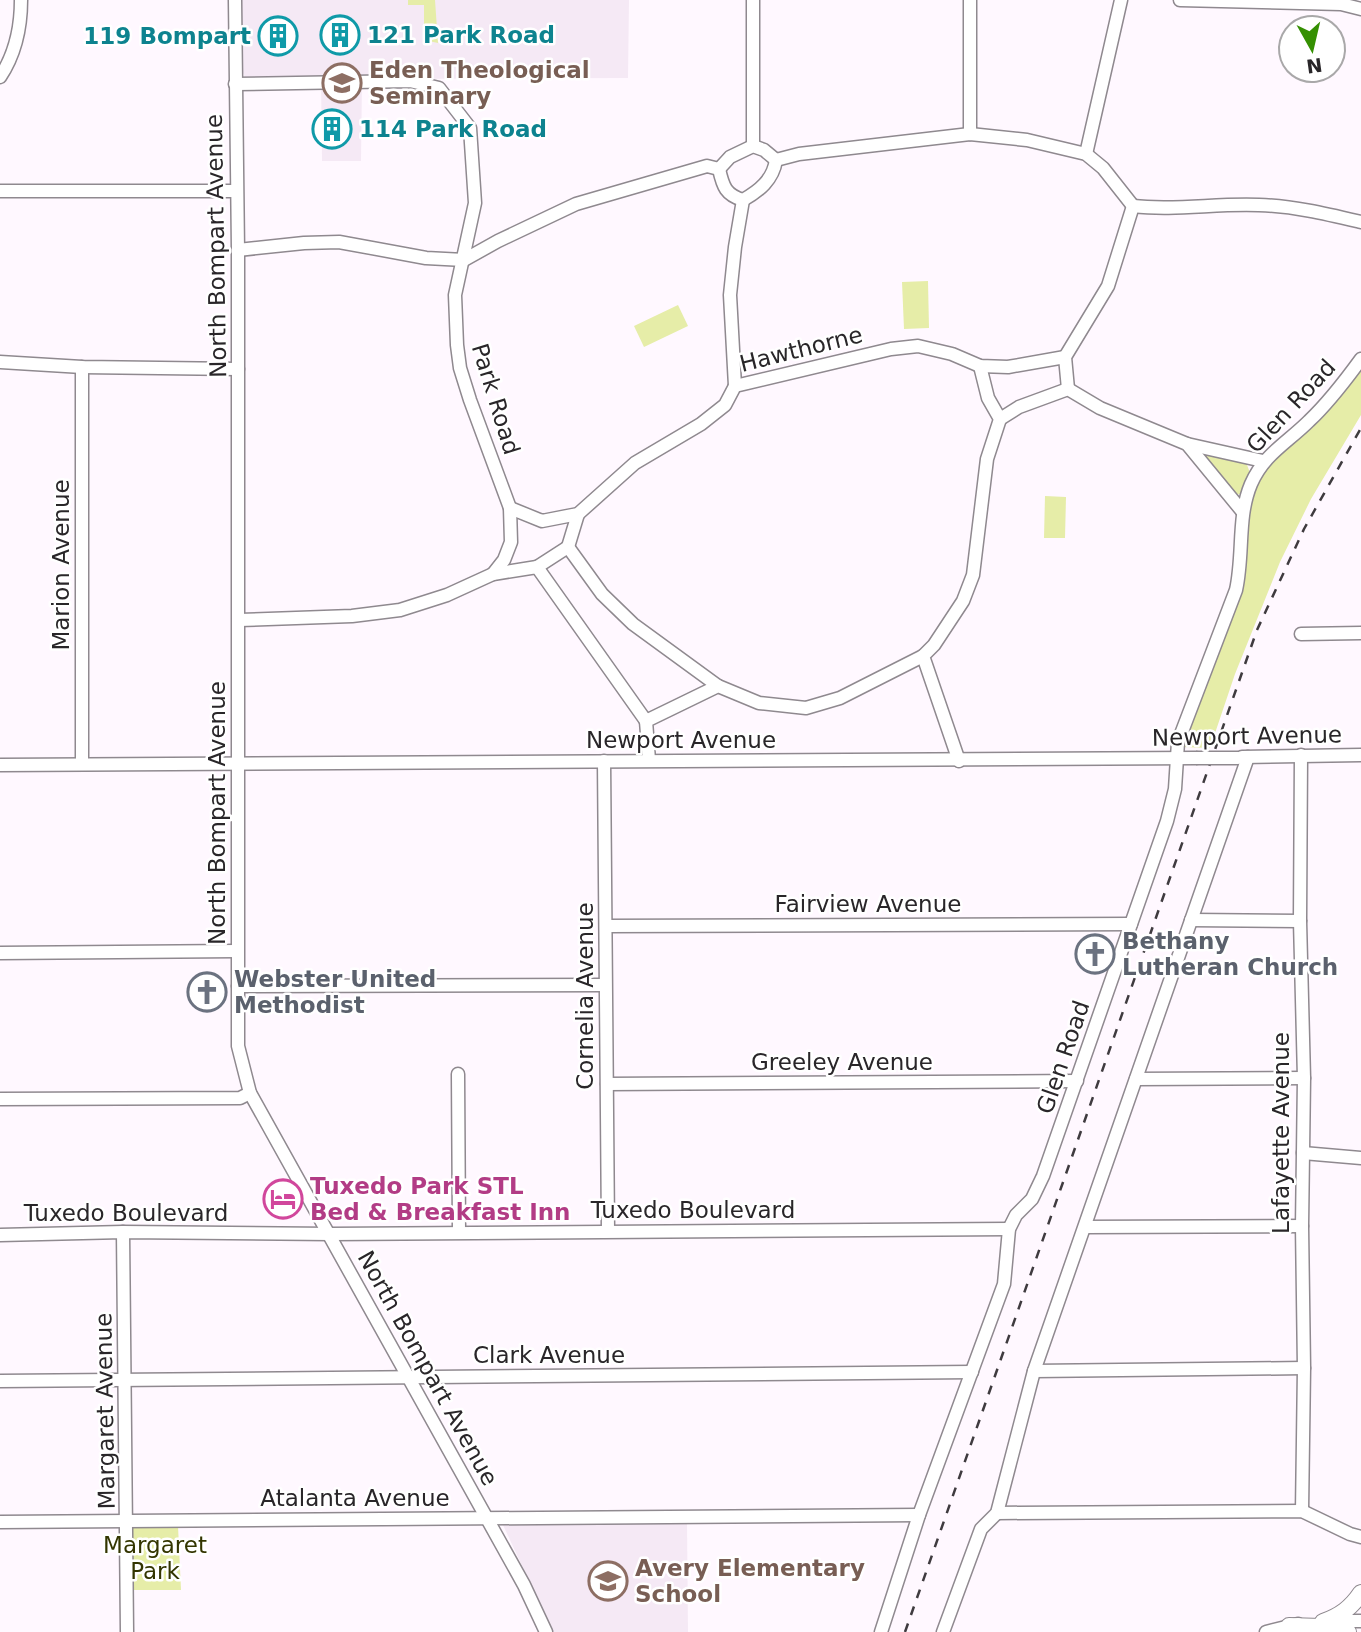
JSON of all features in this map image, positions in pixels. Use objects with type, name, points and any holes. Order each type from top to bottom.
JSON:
[{"type":"main road","points":[[1323,1622],[1352,1606],[1361,1593]]},
{"type":"main road","points":[[1289,1626],[1321,1627],[1348,1632]]},
{"type":"street","points":[[0,77],[18,37],[21,0]]},
{"type":"street","name":"North Bompart Avenue","points":[[234,0],[238,250],[238,1045],[250,1093],[331,1234],[524,1585],[546,1632]]},
{"type":"street","points":[[753,0],[753,146]]},
{"type":"street","points":[[970,0],[970,134]]},
{"type":"street","points":[[1086,154],[1121,0]]},
{"type":"street","points":[[1180,0],[1341,4],[1361,9]]},
{"type":"street","name":"Park Road","points":[[235,84],[411,81],[439,88],[470,128],[475,203],[455,295],[457,345],[460,369],[510,509],[511,542],[504,560],[493,574]]},
{"type":"street","points":[[776,160],[799,154],[970,134],[1027,141],[1086,154],[1104,168],[1133,206],[1158,209],[1258,205],[1303,208],[1361,222]]},
{"type":"street","points":[[719,169],[730,157],[753,146],[764,150],[776,160]]},
{"type":"street","points":[[719,169],[722,185],[729,195],[744,200],[760,191],[770,177],[776,160]]},
{"type":"street","points":[[238,250],[339,242],[426,258],[464,260],[576,204],[707,166],[719,169]]},
{"type":"street","points":[[0,191],[236,191]]},
{"type":"street","points":[[735,386],[730,295],[744,200]]},
{"type":"street","points":[[1068,389],[1065,357],[1108,286],[1133,206]]},
{"type":"street","name":"Hawthorne","points":[[510,509],[542,522],[578,514],[635,463],[701,424],[725,405],[735,386],[891,349],[918,346],[952,354],[980,366],[1008,367],[1065,357]]},
{"type":"street","name":"Glen Road","points":[[1009,1229],[1016,1215],[1032,1199],[1043,1176],[1167,821],[1175,789],[1178,742],[1236,590],[1241,568],[1242,511],[1251,484],[1263,461],[1309,421],[1347,380],[1361,359]]},
{"type":"street","points":[[0,362],[82,367],[238,369]]},
{"type":"street","points":[[980,366],[988,398],[1000,419]]},
{"type":"street","name":"Marion Avenue","points":[[82,367],[82,764]]},
{"type":"street","points":[[568,547],[602,594],[633,624],[718,686],[759,703],[806,708],[840,698],[923,656],[934,645],[963,601],[973,575],[987,459],[1000,419],[1019,407],[1068,389]]},
{"type":"street","points":[[1068,389],[1100,408],[1187,444],[1263,461]]},
{"type":"street","points":[[1187,444],[1242,511]]},
{"type":"street","points":[[239,620],[352,616],[400,610],[447,595],[493,574],[537,567],[568,547],[578,514]]},
{"type":"street","points":[[537,567],[646,720],[649,760]]},
{"type":"street","points":[[1300,634],[1361,633]]},
{"type":"street","points":[[923,656],[959,761]]},
{"type":"street","points":[[646,720],[718,686]]},
{"type":"street","name":"Lafayette Avenue","points":[[1301,755],[1300,922],[1304,1078],[1301,1226],[1304,1368],[1302,1511]]},
{"type":"street","name":"Newport Avenue","points":[[0,765],[649,760],[959,761],[1361,755]]},
{"type":"street","points":[[943,1632],[981,1529],[998,1513],[1034,1371],[1191,920],[1243,757]]},
{"type":"street","name":"Cornelia Avenue","points":[[604,761],[608,1231]]},
{"type":"street","points":[[1191,920],[1300,922]]},
{"type":"street","name":"Fairview Avenue","points":[[606,926],[1131,923]]},
{"type":"street","points":[[0,953],[237,951]]},
{"type":"street","points":[[238,986],[605,985]]},
{"type":"street","points":[[458,1074],[459,1232]]},
{"type":"street","points":[[1136,1079],[1304,1078]]},
{"type":"street","name":"Greeley Avenue","points":[[607,1084],[1077,1081]]},
{"type":"street","points":[[0,1099],[240,1098],[250,1093]]},
{"type":"street","points":[[1303,1153],[1361,1158]]},
{"type":"street","points":[[1085,1227],[1301,1226]]},
{"type":"street","points":[[881,1632],[919,1515],[1004,1284],[1009,1229]]},
{"type":"street","name":"Tuxedo Boulevard","points":[[0,1235],[123,1232],[331,1234],[1009,1229]]},
{"type":"street","name":"Margaret Avenue","points":[[123,1232],[127,1632]]},
{"type":"street","points":[[1034,1371],[1304,1368]]},
{"type":"street","name":"Clark Avenue","points":[[0,1381],[972,1372]]},
{"type":"street","points":[[998,1513],[1302,1511],[1361,1537]]},
{"type":"street","name":"Atalanta Avenue","points":[[0,1522],[919,1515]]},
{"type":"street","points":[[1266,1632],[1323,1622],[1361,1621]]},
{"type":"shaded area","name":"Eden Theological Seminary","points":[[242,0],[629,0],[628,78],[362,79],[361,161],[322,161],[321,79],[245,77],[242,71]]},
{"type":"shaded area","name":"Avery Elementary School","points":[[687,1520],[688,1632],[553,1632],[503,1525],[506,1523]]},
{"type":"green space","points":[[408,0],[435,0],[438,43],[424,40],[424,5],[408,5]]},
{"type":"green space","points":[[928,281],[929,328],[904,329],[902,282]]},
{"type":"green space","points":[[678,305],[688,326],[644,347],[634,326]]},
{"type":"green space","points":[[1361,367],[1361,415],[1311,499],[1280,562],[1235,674],[1210,748],[1182,747],[1240,595],[1248,505],[1265,466]]},
{"type":"green space","points":[[1203,452],[1246,462],[1250,473],[1240,494],[1236,495],[1203,458]]},
{"type":"green space","points":[[1045,496],[1066,497],[1065,538],[1044,538]]},
{"type":"green space","name":"Margaret Park","points":[[178,1526],[181,1590],[130,1590],[132,1527]]},
{"type":"railway","points":[[905,1632],[1257,630],[1304,529],[1361,428]]},
{"type":"place","name":"121 Park Road","points":[[340,35]]},
{"type":"place","name":"119 Bompart","points":[[278,36]]},
{"type":"place","name":"Eden Theological Seminary","points":[[342,83]]},
{"type":"place","name":"114 Park Road","points":[[332,129]]},
{"type":"place","name":"Bethany Lutheran Church","points":[[1095,954]]},
{"type":"place","name":"Webster United Methodist","points":[[207,992]]},
{"type":"place","name":"Tuxedo Park STL Bed & Breakfast Inn","points":[[283,1199]]},
{"type":"place","name":"Avery Elementary School","points":[[608,1581]]}]
